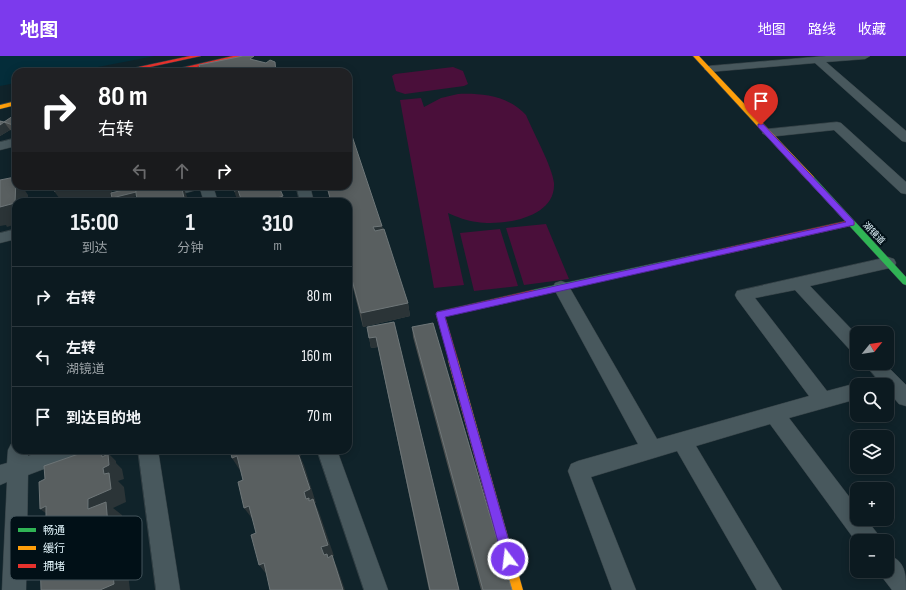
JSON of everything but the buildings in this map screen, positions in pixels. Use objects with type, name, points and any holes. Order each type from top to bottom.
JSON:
[{"type":"street","points":[[138,68],[198,56]]},
{"type":"street","points":[[184,68],[241,56]]},
{"type":"street","name":"湖镜道","points":[[696,56],[906,282]]},
{"type":"street","points":[[709,69],[864,56]]},
{"type":"street","points":[[817,60],[906,138]]},
{"type":"street","points":[[0,107],[12,104]]},
{"type":"street","points":[[768,133],[837,126],[906,190]]},
{"type":"street","points":[[0,146],[12,143]]},
{"type":"street","points":[[151,198],[182,190]]},
{"type":"street","points":[[517,590],[440,314],[851,223]]},
{"type":"street","points":[[0,238],[12,235]]},
{"type":"street","points":[[824,400],[744,295],[888,263]]},
{"type":"street","points":[[798,283],[850,339]]},
{"type":"street","points":[[561,288],[652,450]]},
{"type":"street","points":[[894,389],[906,398]]},
{"type":"street","points":[[624,590],[578,471],[850,393]]},
{"type":"street","points":[[774,414],[864,534]]},
{"type":"street","points":[[682,441],[770,590]]},
{"type":"street","points":[[13,516],[12,464],[54,454]]},
{"type":"street","points":[[149,454],[168,590]]},
{"type":"street","points":[[328,454],[376,590]]},
{"type":"street","points":[[894,574],[906,590]]},
{"type":"street","points":[[14,580],[14,590]]},
{"type":"shaded area","points":[[0,56],[155,56],[93,68],[12,68],[12,84],[0,86]]},
{"type":"shaded area","points":[[453,67],[463,71],[468,84],[464,86],[405,94],[396,91],[392,76],[395,74]]},
{"type":"shaded area","points":[[458,94],[476,94],[495,97],[512,104],[526,115],[550,168],[554,183],[552,195],[546,204],[537,212],[513,221],[500,223],[477,222],[448,213],[464,285],[434,288],[400,100],[421,98],[424,107],[441,98]]},
{"type":"shaded area","points":[[546,224],[569,279],[524,285],[506,228]]},
{"type":"shaded area","points":[[500,229],[518,286],[474,291],[460,233]]},
{"type":"traffic: fast","points":[[811,179],[906,282]]},
{"type":"traffic: fast","points":[[533,293],[721,252]]},
{"type":"traffic: slow","points":[[696,56],[811,179]]},
{"type":"traffic: slow","points":[[0,107],[12,104]]},
{"type":"traffic: slow","points":[[453,360],[517,590]]},
{"type":"traffic: jam","points":[[138,68],[198,56]]},
{"type":"traffic: jam","points":[[184,68],[241,56]]},
{"type":"traffic: jam","points":[[721,252],[851,223]]},
{"type":"traffic: jam","points":[[453,360],[440,314],[533,293]]},
{"type":"route","points":[[508,559],[440,314],[851,223],[761,125]]}]
